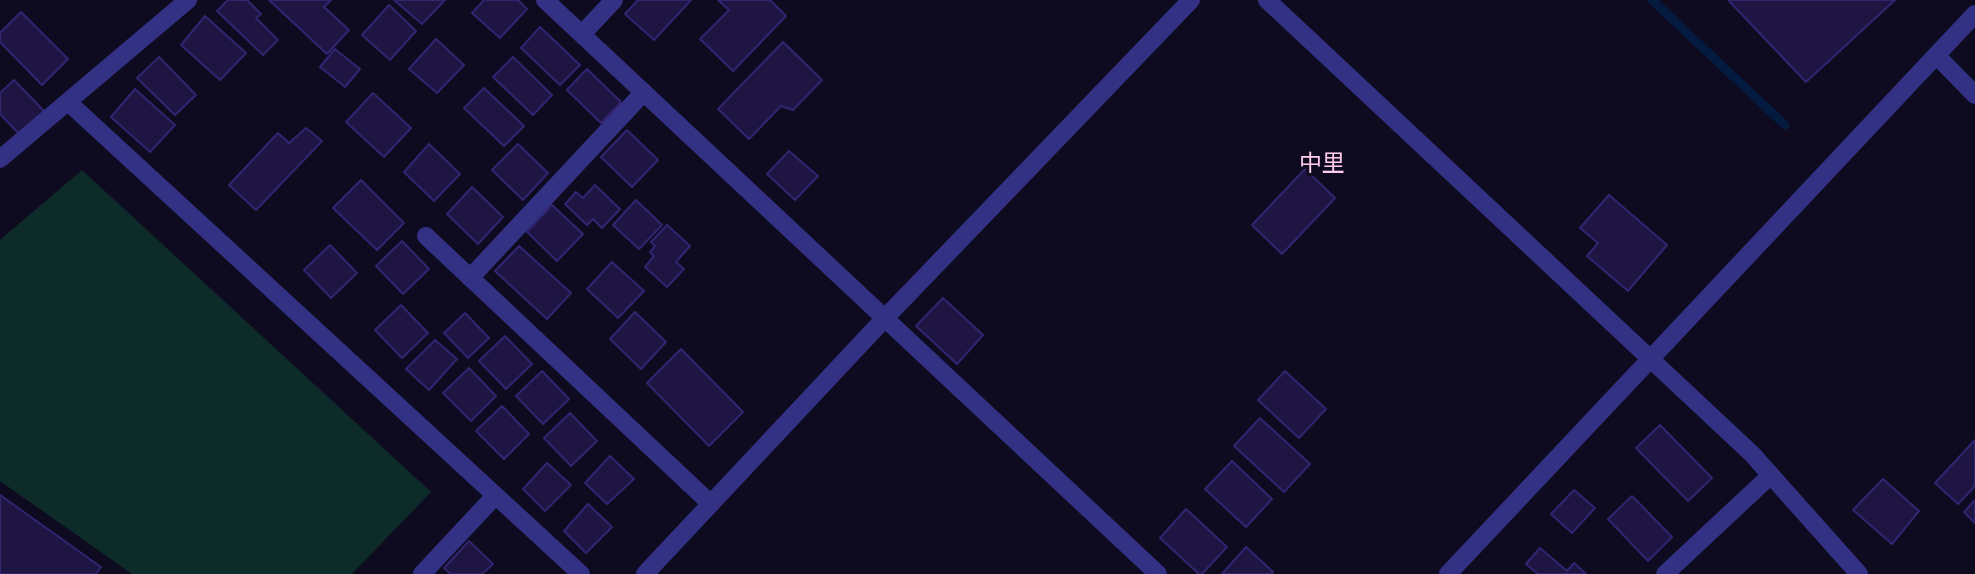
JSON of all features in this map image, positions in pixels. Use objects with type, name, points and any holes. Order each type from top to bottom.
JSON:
[{"type":"street","points":[[1,156],[188,0]]},
{"type":"street","points":[[545,0],[1158,574]]},
{"type":"street","points":[[582,34],[614,0]]},
{"type":"street","points":[[645,574],[886,317],[1191,0]]},
{"type":"street","points":[[1267,0],[1752,454],[1859,574]]},
{"type":"street","points":[[1448,574],[1975,14]]},
{"type":"street","points":[[1937,56],[1975,95]]},
{"type":"street","points":[[470,278],[644,92]]},
{"type":"street","points":[[68,102],[581,574]]},
{"type":"street","points":[[426,236],[711,504]]},
{"type":"street","points":[[1665,574],[1771,475]]},
{"type":"street","points":[[422,574],[495,496]]},
{"type":"green space","points":[[82,170],[431,492],[352,574],[132,574],[0,481],[0,240]]},
{"type":"building","points":[[228,0],[247,0],[261,14],[256,18],[278,40],[263,55],[217,11]]},
{"type":"building","points":[[269,0],[331,0],[324,7],[349,30],[327,54]]},
{"type":"building","points":[[394,0],[445,0],[422,24]]},
{"type":"building","points":[[484,0],[518,0],[527,9],[500,38],[472,13]]},
{"type":"building","points":[[638,0],[691,0],[654,40],[625,14]]},
{"type":"building","points":[[718,0],[770,0],[786,16],[733,71],[700,39],[729,10]]},
{"type":"building","points":[[1895,0],[1806,82],[1729,1]]},
{"type":"building","points":[[389,5],[416,31],[390,60],[362,35]]},
{"type":"building","points":[[21,12],[68,59],[42,85],[0,42],[0,33]]},
{"type":"building","points":[[205,16],[246,53],[220,80],[181,45]]},
{"type":"building","points":[[540,27],[580,65],[560,85],[521,48]]},
{"type":"building","points":[[436,39],[464,65],[437,93],[409,69]]},
{"type":"building","points":[[783,42],[822,80],[793,110],[781,106],[749,139],[718,109]]},
{"type":"building","points":[[335,49],[360,69],[345,87],[320,67]]},
{"type":"building","points":[[159,57],[196,95],[175,115],[137,78]]},
{"type":"building","points":[[513,57],[552,95],[533,115],[493,77]]},
{"type":"building","points":[[587,69],[621,102],[601,123],[567,90]]},
{"type":"building","points":[[14,80],[45,112],[20,135],[0,114],[0,93]]},
{"type":"building","points":[[484,88],[524,126],[504,146],[464,108]]},
{"type":"building","points":[[135,89],[175,125],[150,152],[111,117]]},
{"type":"building","points":[[373,93],[411,128],[384,157],[346,122]]},
{"type":"building","points":[[306,128],[322,141],[256,210],[229,185],[278,133],[289,143]]},
{"type":"building","points":[[627,130],[658,160],[632,187],[601,157]]},
{"type":"building","points":[[429,144],[460,174],[434,201],[404,172]]},
{"type":"building","points":[[518,144],[548,173],[523,200],[492,170]]},
{"type":"building","points":[[789,151],[818,176],[795,200],[767,174]]},
{"type":"building","points":[[1305,169],[1335,198],[1282,254],[1252,225]]},
{"type":"building","points":[[361,180],[404,223],[377,250],[333,208]]},
{"type":"building","points":[[595,185],[620,209],[602,228],[593,219],[587,225],[565,204],[576,192],[583,198]]},
{"type":"building","points":[[472,187],[503,217],[478,244],[447,214]]},
{"type":"building","points":[[1609,195],[1667,245],[1628,291],[1587,256],[1598,243],[1580,228]]},
{"type":"building","points":[[636,200],[662,225],[639,249],[613,225]]},
{"type":"building","points":[[552,205],[583,234],[557,261],[527,232]]},
{"type":"building","points":[[667,225],[690,246],[676,262],[684,269],[667,287],[645,267],[654,256],[650,252],[655,246],[651,242]]},
{"type":"building","points":[[402,241],[429,269],[403,294],[376,266]]},
{"type":"building","points":[[330,245],[357,273],[331,298],[304,270]]},
{"type":"building","points":[[519,246],[571,293],[547,319],[495,271]]},
{"type":"building","points":[[612,262],[644,291],[618,318],[587,289]]},
{"type":"building","points":[[943,298],[983,335],[957,364],[916,326]]},
{"type":"building","points":[[401,305],[428,333],[402,358],[375,330]]},
{"type":"building","points":[[635,312],[666,342],[641,369],[610,339]]},
{"type":"building","points":[[465,313],[489,338],[468,358],[444,333]]},
{"type":"building","points":[[505,336],[532,364],[506,389],[479,361]]},
{"type":"building","points":[[435,340],[457,359],[429,390],[406,369]]},
{"type":"building","points":[[681,349],[743,412],[709,446],[647,383]]},
{"type":"building","points":[[469,368],[496,396],[471,421],[443,393]]},
{"type":"building","points":[[542,371],[569,399],[543,424],[516,396]]},
{"type":"building","points":[[1285,371],[1326,409],[1299,438],[1258,400]]},
{"type":"building","points":[[502,406],[529,434],[504,459],[476,431]]},
{"type":"building","points":[[570,413],[597,441],[571,466],[544,438]]},
{"type":"building","points":[[1260,418],[1310,464],[1284,492],[1234,446]]},
{"type":"building","points":[[1660,425],[1712,478],[1688,501],[1636,448]]},
{"type":"building","points":[[1975,440],[1975,486],[1958,504],[1935,483]]},
{"type":"building","points":[[610,456],[634,479],[607,504],[585,483]]},
{"type":"building","points":[[1232,461],[1272,499],[1246,527],[1205,489]]},
{"type":"building","points":[[547,463],[571,485],[545,511],[523,489]]},
{"type":"building","points":[[1883,479],[1919,511],[1892,544],[1853,510]]},
{"type":"building","points":[[1574,490],[1595,508],[1572,533],[1551,514]]},
{"type":"building","points":[[0,495],[101,567],[96,574],[0,574]]},
{"type":"building","points":[[1632,496],[1672,537],[1648,561],[1608,519]]},
{"type":"building","points":[[1975,500],[1975,523],[1964,512]]},
{"type":"building","points":[[588,504],[612,527],[586,553],[564,531]]},
{"type":"building","points":[[1186,509],[1227,547],[1202,574],[1160,538]]},
{"type":"building","points":[[469,541],[493,564],[482,574],[451,574],[444,568]]},
{"type":"building","points":[[1246,547],[1273,572],[1271,574],[1222,574]]},
{"type":"building","points":[[1540,548],[1567,571],[1574,563],[1586,574],[1538,574],[1526,564]]},
{"type":"waterway","points":[[1652,0],[1785,125]]},
{"type":"district","name":"中里","points":[[1322,165]]}]
